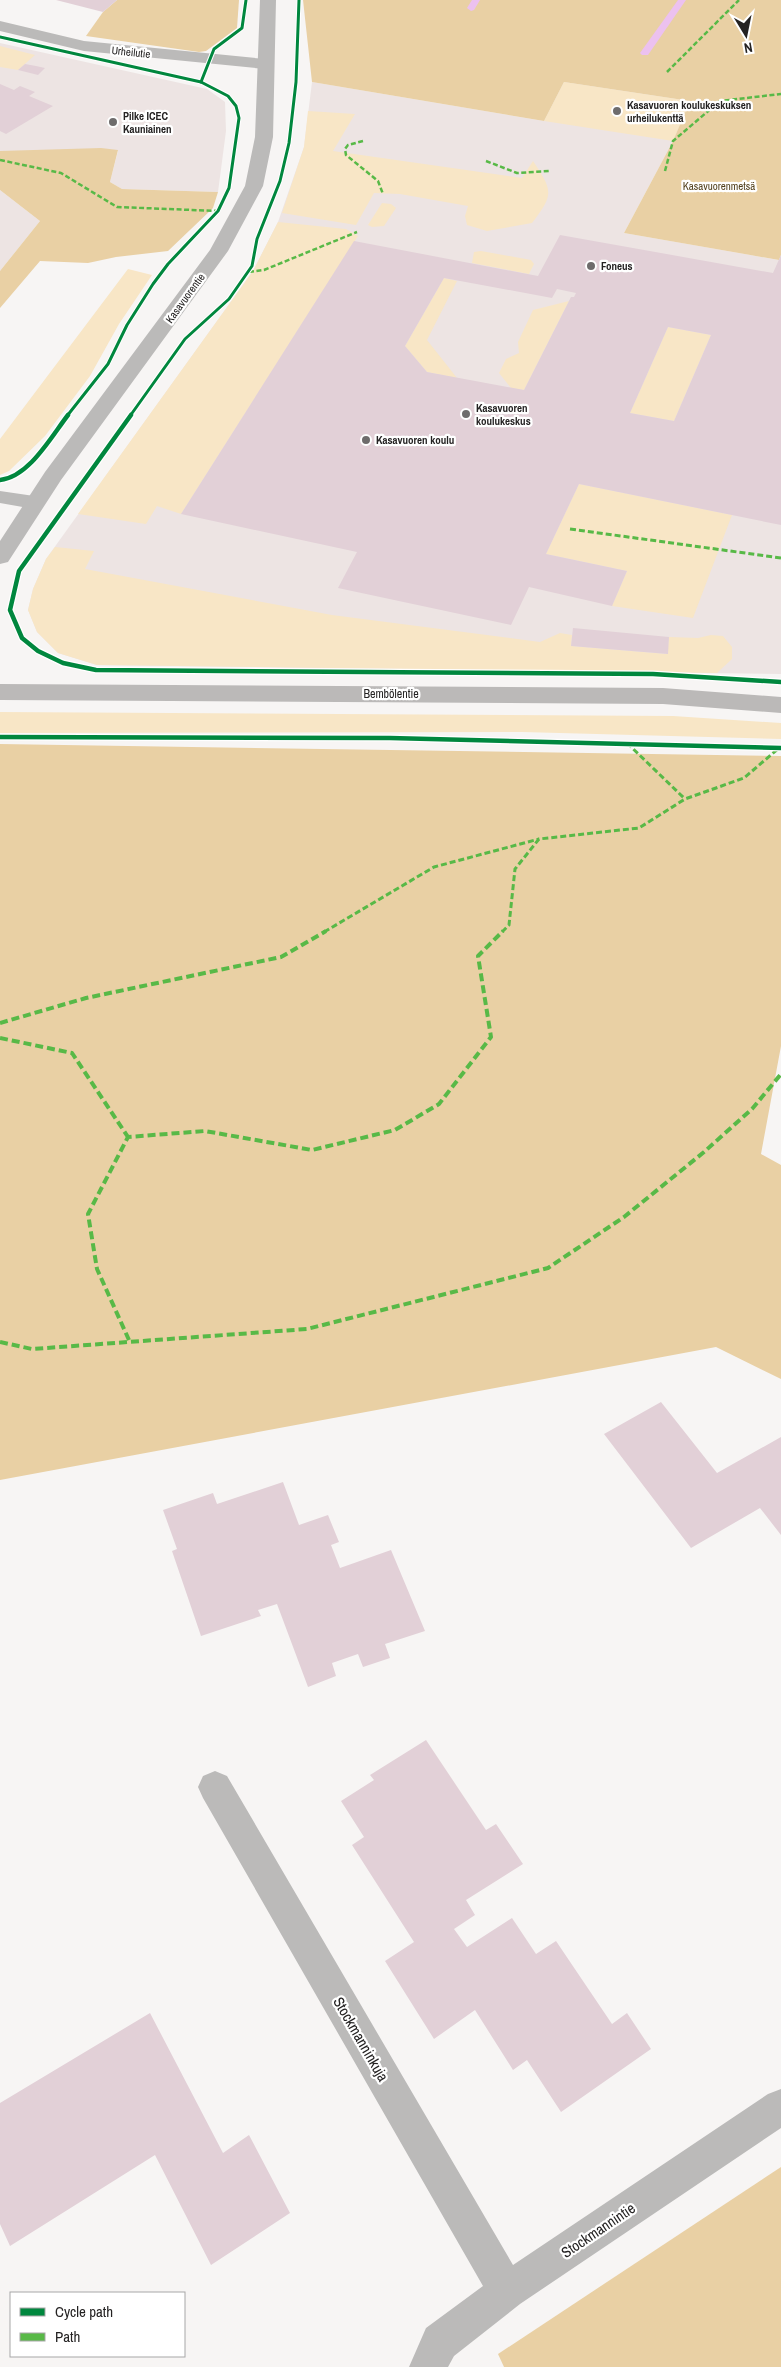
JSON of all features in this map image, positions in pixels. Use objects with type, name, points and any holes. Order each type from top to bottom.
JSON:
[{"type":"main road","name":"Bembölentie","points":[[0,692],[663,696],[781,705]]},
{"type":"street","name":"Kasavuorentie","points":[[0,557],[34,502],[220,251],[241,214],[254,186],[262,153],[265,119],[268,0]]},
{"type":"street","name":"Urheilutie","points":[[0,26],[84,46],[265,64]]},
{"type":"street","points":[[0,497],[34,502]]},
{"type":"street","name":"Stockmanninkuja","points":[[215,1787],[507,2292]]},
{"type":"street","name":"Stockmannintie","points":[[428,2367],[440,2342],[507,2292],[781,2107]]},
{"type":"shaded area","name":"Pilke ICEC Kauniainen","points":[[0,43],[207,89],[225,102],[226,131],[218,192],[122,189],[110,182],[118,151],[0,151]]},
{"type":"shaded area","points":[[0,46],[35,55],[18,70],[0,67]]},
{"type":"shaded area","name":"Kasavuoren koulukeskus","points":[[312,82],[544,121],[690,101],[673,141],[624,233],[779,260],[781,255],[781,674],[97,665],[58,653],[37,632],[28,610],[33,589],[46,559],[253,271],[278,222],[304,147]]},
{"type":"shaded area","name":"Kasavuoren koulukeskuksen urheilukenttä","points":[[564,82],[690,101],[673,141],[544,121]]},
{"type":"shaded area","points":[[308,111],[355,114],[333,151],[522,178],[533,161],[547,186],[547,199],[532,223],[487,231],[467,225],[465,216],[468,206],[400,194],[374,193],[356,225],[282,213],[304,147]]},
{"type":"shaded area","points":[[0,190],[40,221],[0,271]]},
{"type":"shaded area","points":[[382,203],[391,204],[396,208],[384,226],[372,227],[368,225]]},
{"type":"shaded area","points":[[278,222],[346,229],[358,236],[181,514],[157,506],[146,524],[78,514],[253,271]]},
{"type":"shaded area","points":[[481,251],[531,260],[534,264],[529,274],[472,263],[474,252]]},
{"type":"shaded area","points":[[128,269],[152,275],[119,324],[90,376],[45,436],[9,471],[0,475],[0,439]]},
{"type":"shaded area","points":[[444,278],[457,281],[427,340],[457,378],[427,372],[405,346]]},
{"type":"shaded area","points":[[569,301],[524,390],[511,388],[499,373],[506,359],[519,353],[518,342],[533,310]]},
{"type":"shaded area","points":[[668,327],[711,335],[674,421],[630,413]]},
{"type":"shaded area","points":[[579,484],[732,515],[693,618],[612,606],[627,571],[546,554]]},
{"type":"shaded area","points":[[55,547],[94,551],[85,569],[332,615],[540,642],[560,633],[572,635],[571,646],[667,654],[669,637],[698,638],[711,635],[723,636],[732,647],[732,659],[717,673],[97,665],[58,653],[37,632],[28,610],[33,589],[46,559]]},
{"type":"shaded area","points":[[0,712],[673,716],[781,723],[781,739],[522,732],[0,733]]},
{"type":"green space","points":[[117,0],[239,0],[237,28],[206,51],[199,52],[86,36],[103,12]]},
{"type":"green space","name":"Kasavuorenmetsä","points":[[303,0],[781,0],[781,255],[779,260],[624,233],[673,141],[690,101],[564,82],[544,121],[312,82]]},
{"type":"green space","points":[[101,148],[118,150],[110,182],[122,189],[218,192],[213,208],[168,251],[116,257],[88,263],[40,261],[0,308],[0,271],[40,221],[0,190],[0,151]]},
{"type":"green space","points":[[0,744],[781,756],[781,1046],[761,1154],[781,1165],[781,1379],[716,1347],[0,1480]]},
{"type":"green space","points":[[781,2167],[781,2367],[504,2367],[498,2354]]},
{"type":"building","points":[[56,0],[117,0],[103,12]]},
{"type":"building","points":[[25,64],[45,68],[38,75],[18,70]]},
{"type":"building","points":[[0,84],[14,90],[20,86],[35,92],[29,96],[53,106],[6,134],[0,131]]},
{"type":"building","points":[[560,235],[773,273],[781,255],[781,525],[579,484],[546,554],[627,571],[612,606],[529,587],[511,625],[338,588],[357,552],[181,514],[354,241],[538,276]],"holes":[[[444,278],[552,298],[557,289],[576,293],[574,297],[571,297],[524,390],[427,372],[405,346]],[[668,327],[711,335],[674,421],[630,413]]]},
{"type":"building","points":[[573,628],[669,637],[668,654],[571,646]]},
{"type":"building","points":[[661,1402],[717,1473],[781,1437],[781,1535],[760,1508],[691,1548],[604,1434]]},
{"type":"building","points":[[283,1482],[299,1525],[328,1515],[339,1542],[331,1545],[340,1568],[391,1550],[425,1631],[385,1644],[390,1658],[363,1667],[358,1654],[332,1663],[336,1676],[308,1687],[277,1604],[258,1610],[261,1616],[201,1636],[172,1551],[177,1549],[163,1510],[213,1493],[217,1504]]},
{"type":"building","points":[[426,1740],[486,1830],[496,1824],[523,1864],[466,1900],[475,1915],[454,1929],[467,1947],[512,1918],[536,1954],[556,1941],[612,2024],[627,2013],[651,2049],[561,2112],[527,2060],[513,2070],[475,2010],[434,2039],[385,1961],[414,1942],[352,1845],[364,1837],[341,1801],[374,1780],[370,1775]]},
{"type":"building","points":[[150,2013],[223,2153],[249,2135],[290,2213],[211,2265],[155,2155],[10,2246],[0,2224],[0,2103]]},
{"type":"waterway","points":[[471,8],[476,0]]},
{"type":"waterway","points":[[645,53],[682,0]]},
{"type":"marked path","points":[[667,72],[739,0]]},
{"type":"marked path","points":[[665,171],[673,141],[720,101],[781,94]]},
{"type":"marked path","points":[[363,141],[348,145],[345,149],[346,155],[378,181],[383,194]]},
{"type":"marked path","points":[[0,160],[61,173],[117,207],[218,211]]},
{"type":"marked path","points":[[486,161],[517,173],[549,171]]},
{"type":"marked path","points":[[249,272],[264,270],[357,232]]},
{"type":"marked path","points":[[570,529],[781,558]]},
{"type":"marked path","points":[[627,743],[685,799]]},
{"type":"marked path","points":[[129,1340],[97,1269],[88,1214],[128,1137],[205,1131],[312,1150],[395,1130],[439,1104],[491,1037],[478,956],[509,925],[515,869],[539,839],[639,828],[685,799],[744,778],[779,748]]},
{"type":"marked path","points":[[0,1023],[86,998],[281,957],[434,867],[539,839]]},
{"type":"marked path","points":[[0,1038],[72,1053],[128,1137]]},
{"type":"marked path","points":[[0,1342],[32,1349],[307,1329],[548,1268],[624,1217],[704,1152],[752,1109],[781,1074]]},
{"type":"cycle path","points":[[201,82],[214,49],[242,28],[246,0]]},
{"type":"cycle path","points":[[299,0],[296,82],[289,143],[280,181],[257,239],[252,266],[229,299],[185,339],[19,571],[10,610],[22,638],[38,651],[63,663],[96,670],[653,674],[781,682]]},
{"type":"cycle path","points":[[0,37],[201,82],[228,96],[236,106],[239,118],[229,188],[218,211],[168,264],[153,284],[127,325],[108,364],[25,470],[9,479],[0,480]]},
{"type":"cycle path","points":[[0,737],[390,738],[781,748]]},
{"type":"place","name":"Kasavuoren koulukeskuksen urheilukenttä","points":[[617,111]]},
{"type":"place","name":"Pilke ICEC Kauniainen","points":[[113,122]]},
{"type":"place","name":"Foneus","points":[[591,266]]},
{"type":"place","name":"Kasavuoren koulukeskus","points":[[466,414]]},
{"type":"place","name":"Kasavuoren koulu","points":[[366,440]]}]
